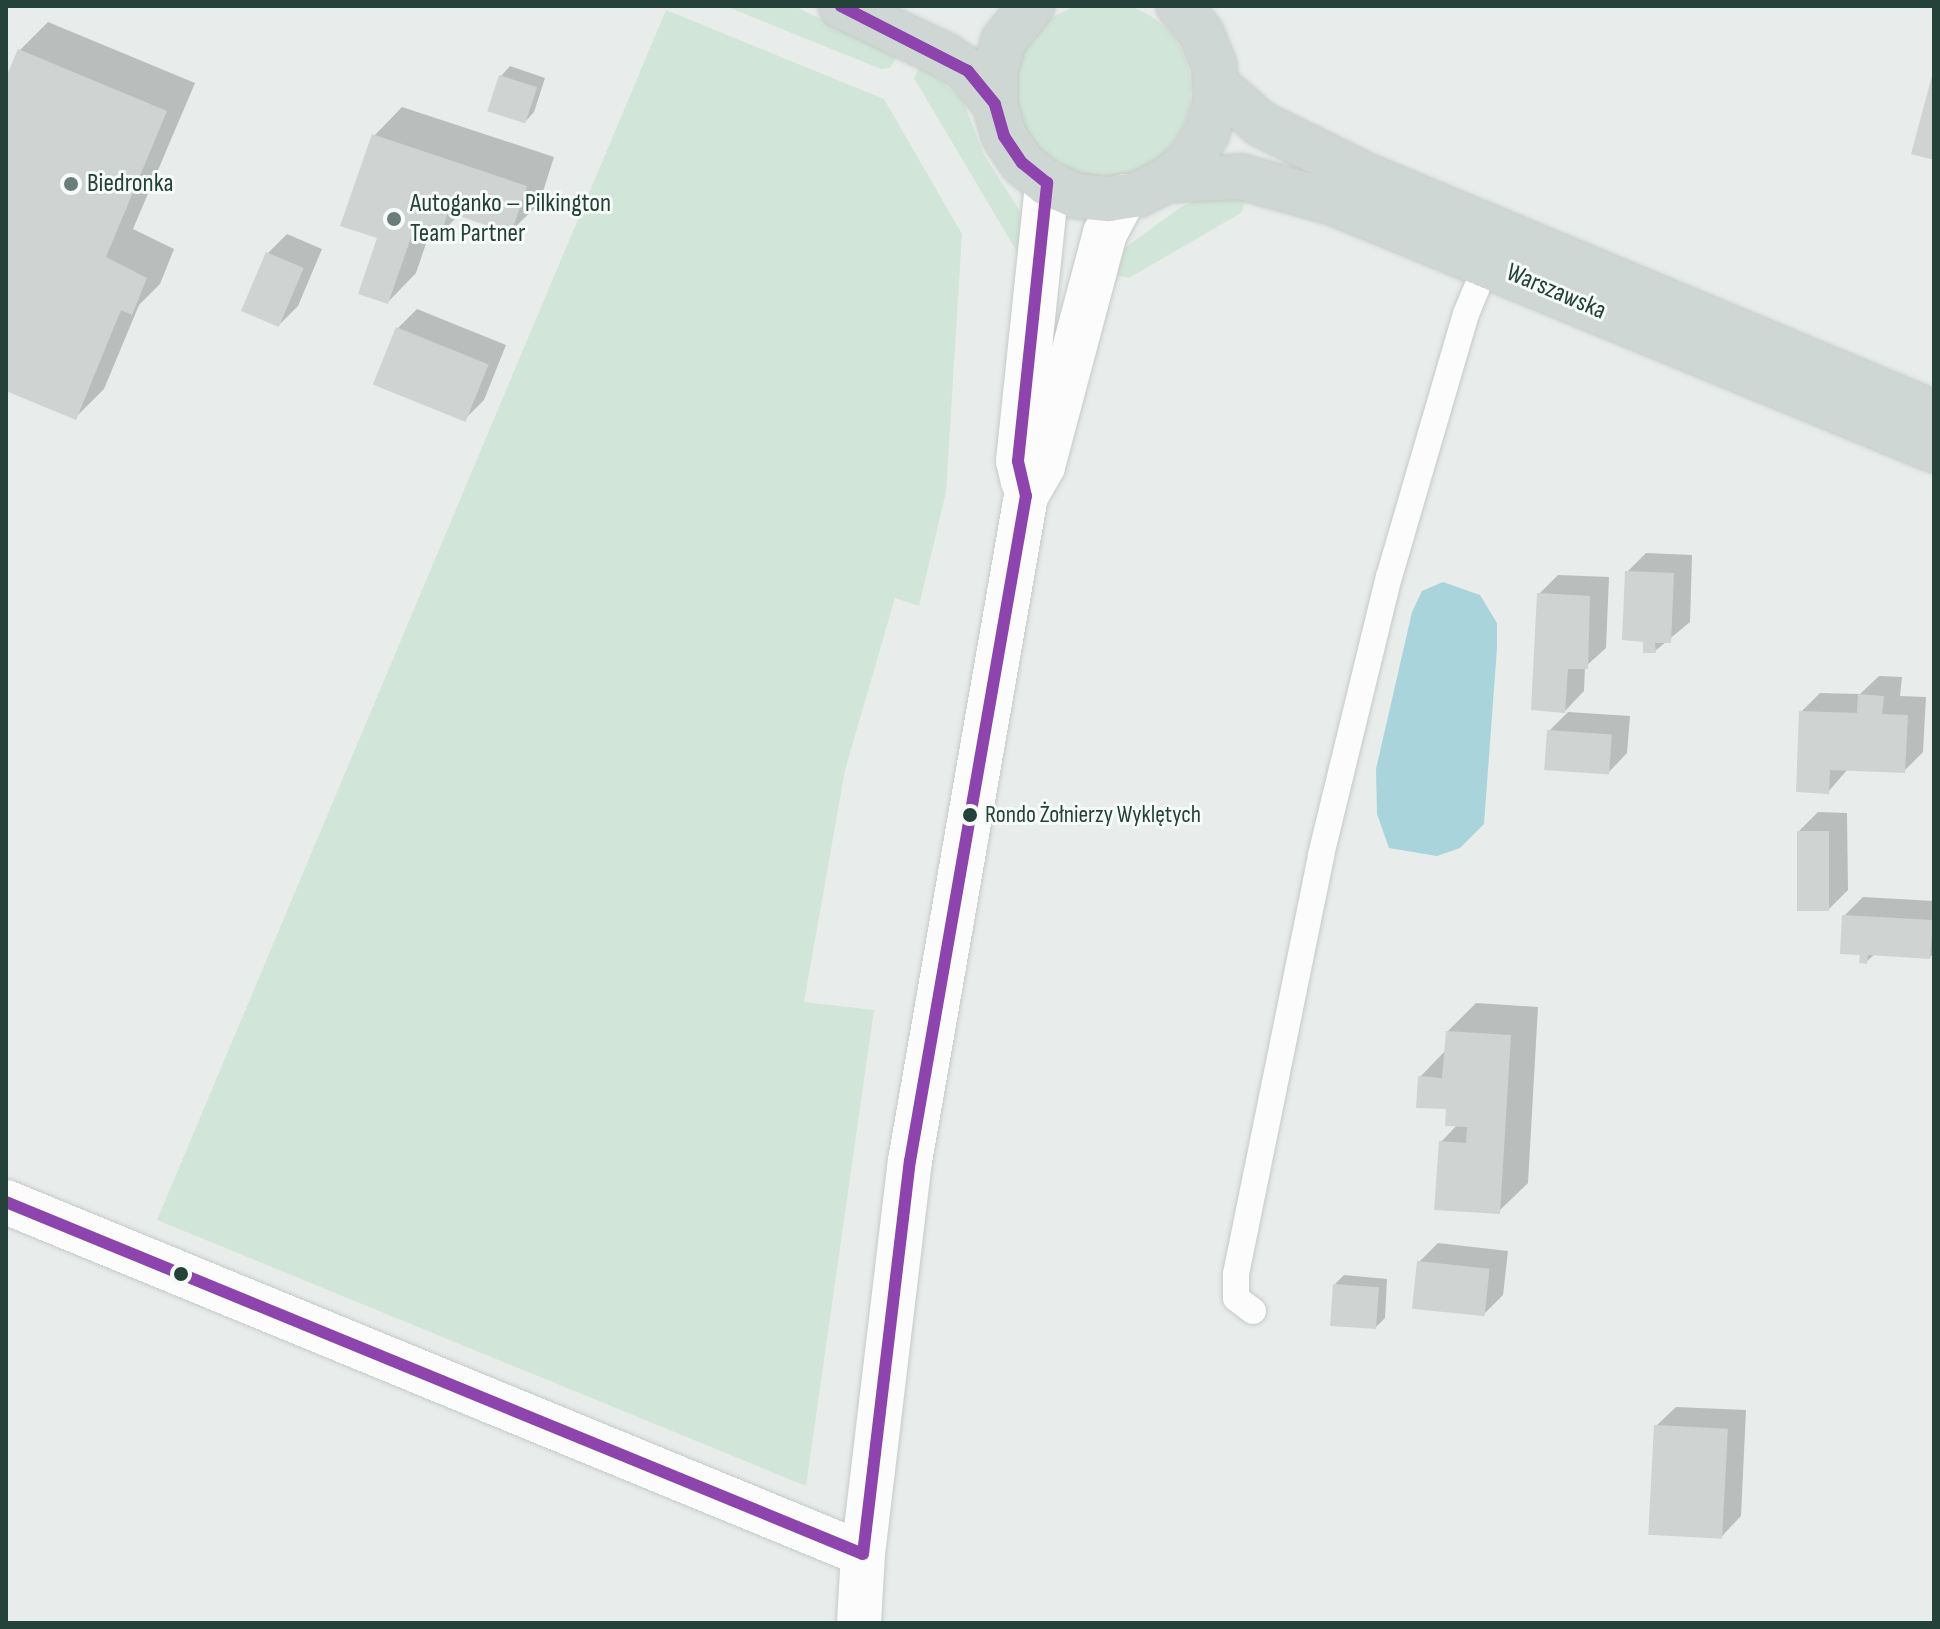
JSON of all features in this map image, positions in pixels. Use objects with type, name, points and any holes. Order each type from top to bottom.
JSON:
[{"type":"main road","points":[[841,6],[946,56],[968,71],[995,104],[1016,154],[1047,183],[1077,196],[1125,196],[1167,180],[1191,159],[1207,132],[1215,84],[1214,65],[1201,33],[1179,6]]},
{"type":"main road","points":[[995,104],[995,72],[1004,40],[1032,6]]},
{"type":"main road","name":"Warszawska","points":[[1215,84],[1261,124],[1362,174],[1934,413]]},
{"type":"main road","name":"Warszawska","points":[[1167,180],[1218,174],[1267,182],[1335,203],[1487,263],[1934,450]]},
{"type":"street","points":[[1026,496],[1018,461],[1047,183]]},
{"type":"street","points":[[859,1623],[863,1554],[910,1161],[1026,496],[1043,466],[1105,233],[1125,196]]},
{"type":"street","points":[[6,1202],[863,1554]]},
{"type":"lane","points":[[1253,1311],[1236,1298],[1236,1274],[1321,855],[1389,577],[1466,314],[1487,263]]},
{"type":"green space","points":[[1103,2],[1137,9],[1165,28],[1184,56],[1191,90],[1184,124],[1165,152],[1137,171],[1103,178],[1069,171],[1041,152],[1022,124],[1015,90],[1022,56],[1041,28],[1069,9]]},
{"type":"green space","points":[[725,6],[794,6],[898,55],[890,68],[881,69]]},
{"type":"green space","points":[[666,10],[884,99],[962,234],[946,492],[919,606],[895,598],[845,770],[804,1002],[874,1010],[806,1486],[157,1220]]},
{"type":"green space","points":[[921,64],[963,100],[984,155],[1020,211],[1026,225],[1020,257],[914,78]]},
{"type":"green space","points":[[1248,194],[1241,213],[1129,278],[1108,274],[1126,247],[1181,207],[1203,198]]},
{"type":"water","points":[[1443,582],[1480,595],[1497,623],[1497,648],[1484,824],[1460,848],[1437,856],[1389,848],[1377,814],[1376,769],[1412,612],[1422,591]]},
{"type":"building","name":"Biedronka","points":[[18,49],[167,111],[106,257],[147,278],[132,315],[121,310],[76,420],[6,391],[6,77]]},
{"type":"building","points":[[1934,72],[1934,160],[1911,154]]},
{"type":"building","points":[[499,75],[537,87],[525,124],[487,111]]},
{"type":"building","name":"Autoganko – Pilkington Team Partner","points":[[372,134],[527,186],[511,234],[448,212],[440,237],[414,229],[388,304],[358,294],[377,238],[340,226]]},
{"type":"building","points":[[266,252],[304,268],[279,327],[241,311]]},
{"type":"building","points":[[396,327],[489,364],[465,422],[373,384]]},
{"type":"building","points":[[1625,571],[1674,573],[1671,643],[1655,643],[1656,653],[1643,653],[1643,642],[1622,640]]},
{"type":"building","points":[[1537,593],[1590,596],[1588,669],[1568,669],[1565,713],[1531,710]]},
{"type":"building","points":[[1858,694],[1884,696],[1882,714],[1908,715],[1905,773],[1830,770],[1829,794],[1796,792],[1799,711],[1857,713]]},
{"type":"building","points":[[1547,730],[1612,735],[1609,774],[1544,770]]},
{"type":"building","points":[[1797,831],[1829,831],[1829,911],[1797,911]]},
{"type":"building","points":[[1842,915],[1933,920],[1930,959],[1868,955],[1867,964],[1859,963],[1860,955],[1840,954]]},
{"type":"building","points":[[1446,1031],[1511,1035],[1500,1214],[1434,1210],[1439,1141],[1466,1143],[1467,1127],[1445,1126],[1446,1109],[1416,1108],[1418,1076],[1442,1078]]},
{"type":"building","points":[[1417,1261],[1490,1269],[1485,1316],[1412,1309]]},
{"type":"building","points":[[1333,1284],[1379,1287],[1376,1329],[1330,1326]]},
{"type":"building","points":[[1654,1425],[1728,1429],[1722,1539],[1648,1535]]},
{"type":"transit line","points":[[6,1202],[863,1554],[910,1161],[1026,496],[1018,461],[1047,183],[1022,163],[1004,136],[995,104],[968,71],[841,6]]},
{"type":"place","name":"Biedronka","points":[[71,184]]},
{"type":"place","name":"Autoganko – Pilkington Team Partner","points":[[394,219]]},
{"type":"place","name":"Rondo Żołnierzy Wyklętych","points":[[970,815]]}]
